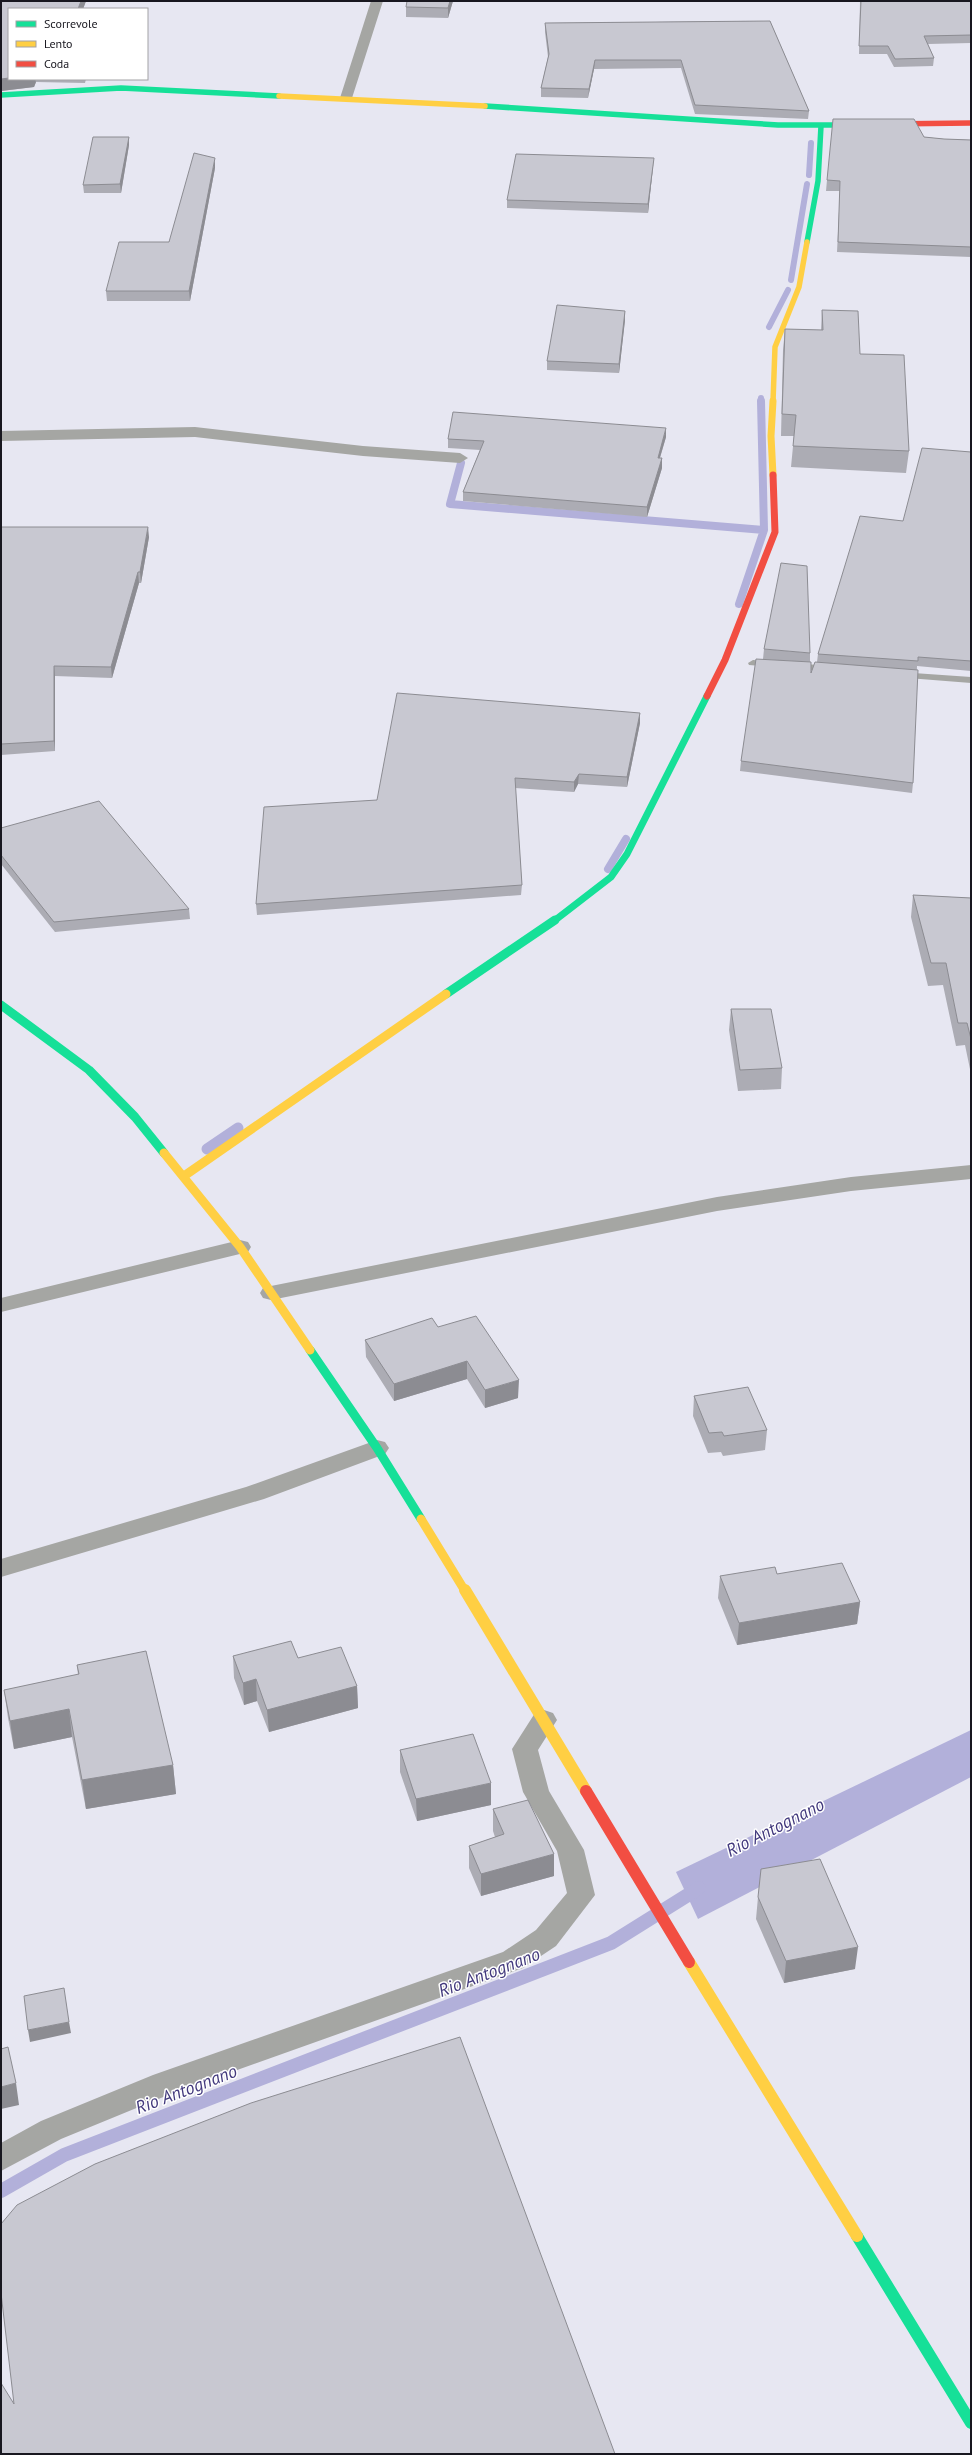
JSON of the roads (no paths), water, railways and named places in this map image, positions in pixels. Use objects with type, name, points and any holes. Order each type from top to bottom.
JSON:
[{"type":"street","points":[[346,98],[378,1]]},
{"type":"street","points":[[1,95],[95,88],[346,98],[821,126],[849,124]]},
{"type":"street","points":[[879,124],[971,123]]},
{"type":"street","points":[[184,1176],[379,1039],[576,906],[611,877],[627,854],[725,660],[775,532],[771,436],[775,347],[799,287],[818,181],[821,126]]},
{"type":"street","points":[[1,436],[195,432],[363,451],[460,458]]},
{"type":"street","points":[[1,1005],[89,1070],[135,1117],[240,1247],[376,1448],[544,1720],[606,1826],[971,2423]]},
{"type":"street","points":[[271,1293],[717,1204],[851,1184],[971,1172]]},
{"type":"street","points":[[1,1305],[240,1247]]},
{"type":"street","points":[[1,1568],[255,1493],[376,1448]]},
{"type":"street","points":[[1,2158],[50,2130],[163,2084],[513,1960],[546,1938],[582,1895],[570,1850],[536,1792],[525,1749],[544,1720]]},
{"type":"lane","points":[[754,663],[841,670]]},
{"type":"lane","points":[[889,674],[971,680]]},
{"type":"water","points":[[971,1730],[971,1777],[698,1919],[676,1872]]},
{"type":"waterway","points":[[809,175],[811,143]]},
{"type":"waterway","points":[[791,280],[807,184]]},
{"type":"waterway","points":[[769,327],[788,290]]},
{"type":"waterway","points":[[761,401],[764,530]]},
{"type":"waterway","points":[[461,463],[450,504],[764,530]]},
{"type":"waterway","points":[[739,604],[764,530]]},
{"type":"waterway","points":[[608,869],[626,839]]},
{"type":"waterway","points":[[207,1149],[238,1128]]},
{"type":"waterway","name":"Rio Antognano","points":[[1,2191],[64,2155],[611,1943],[699,1888]]}]
